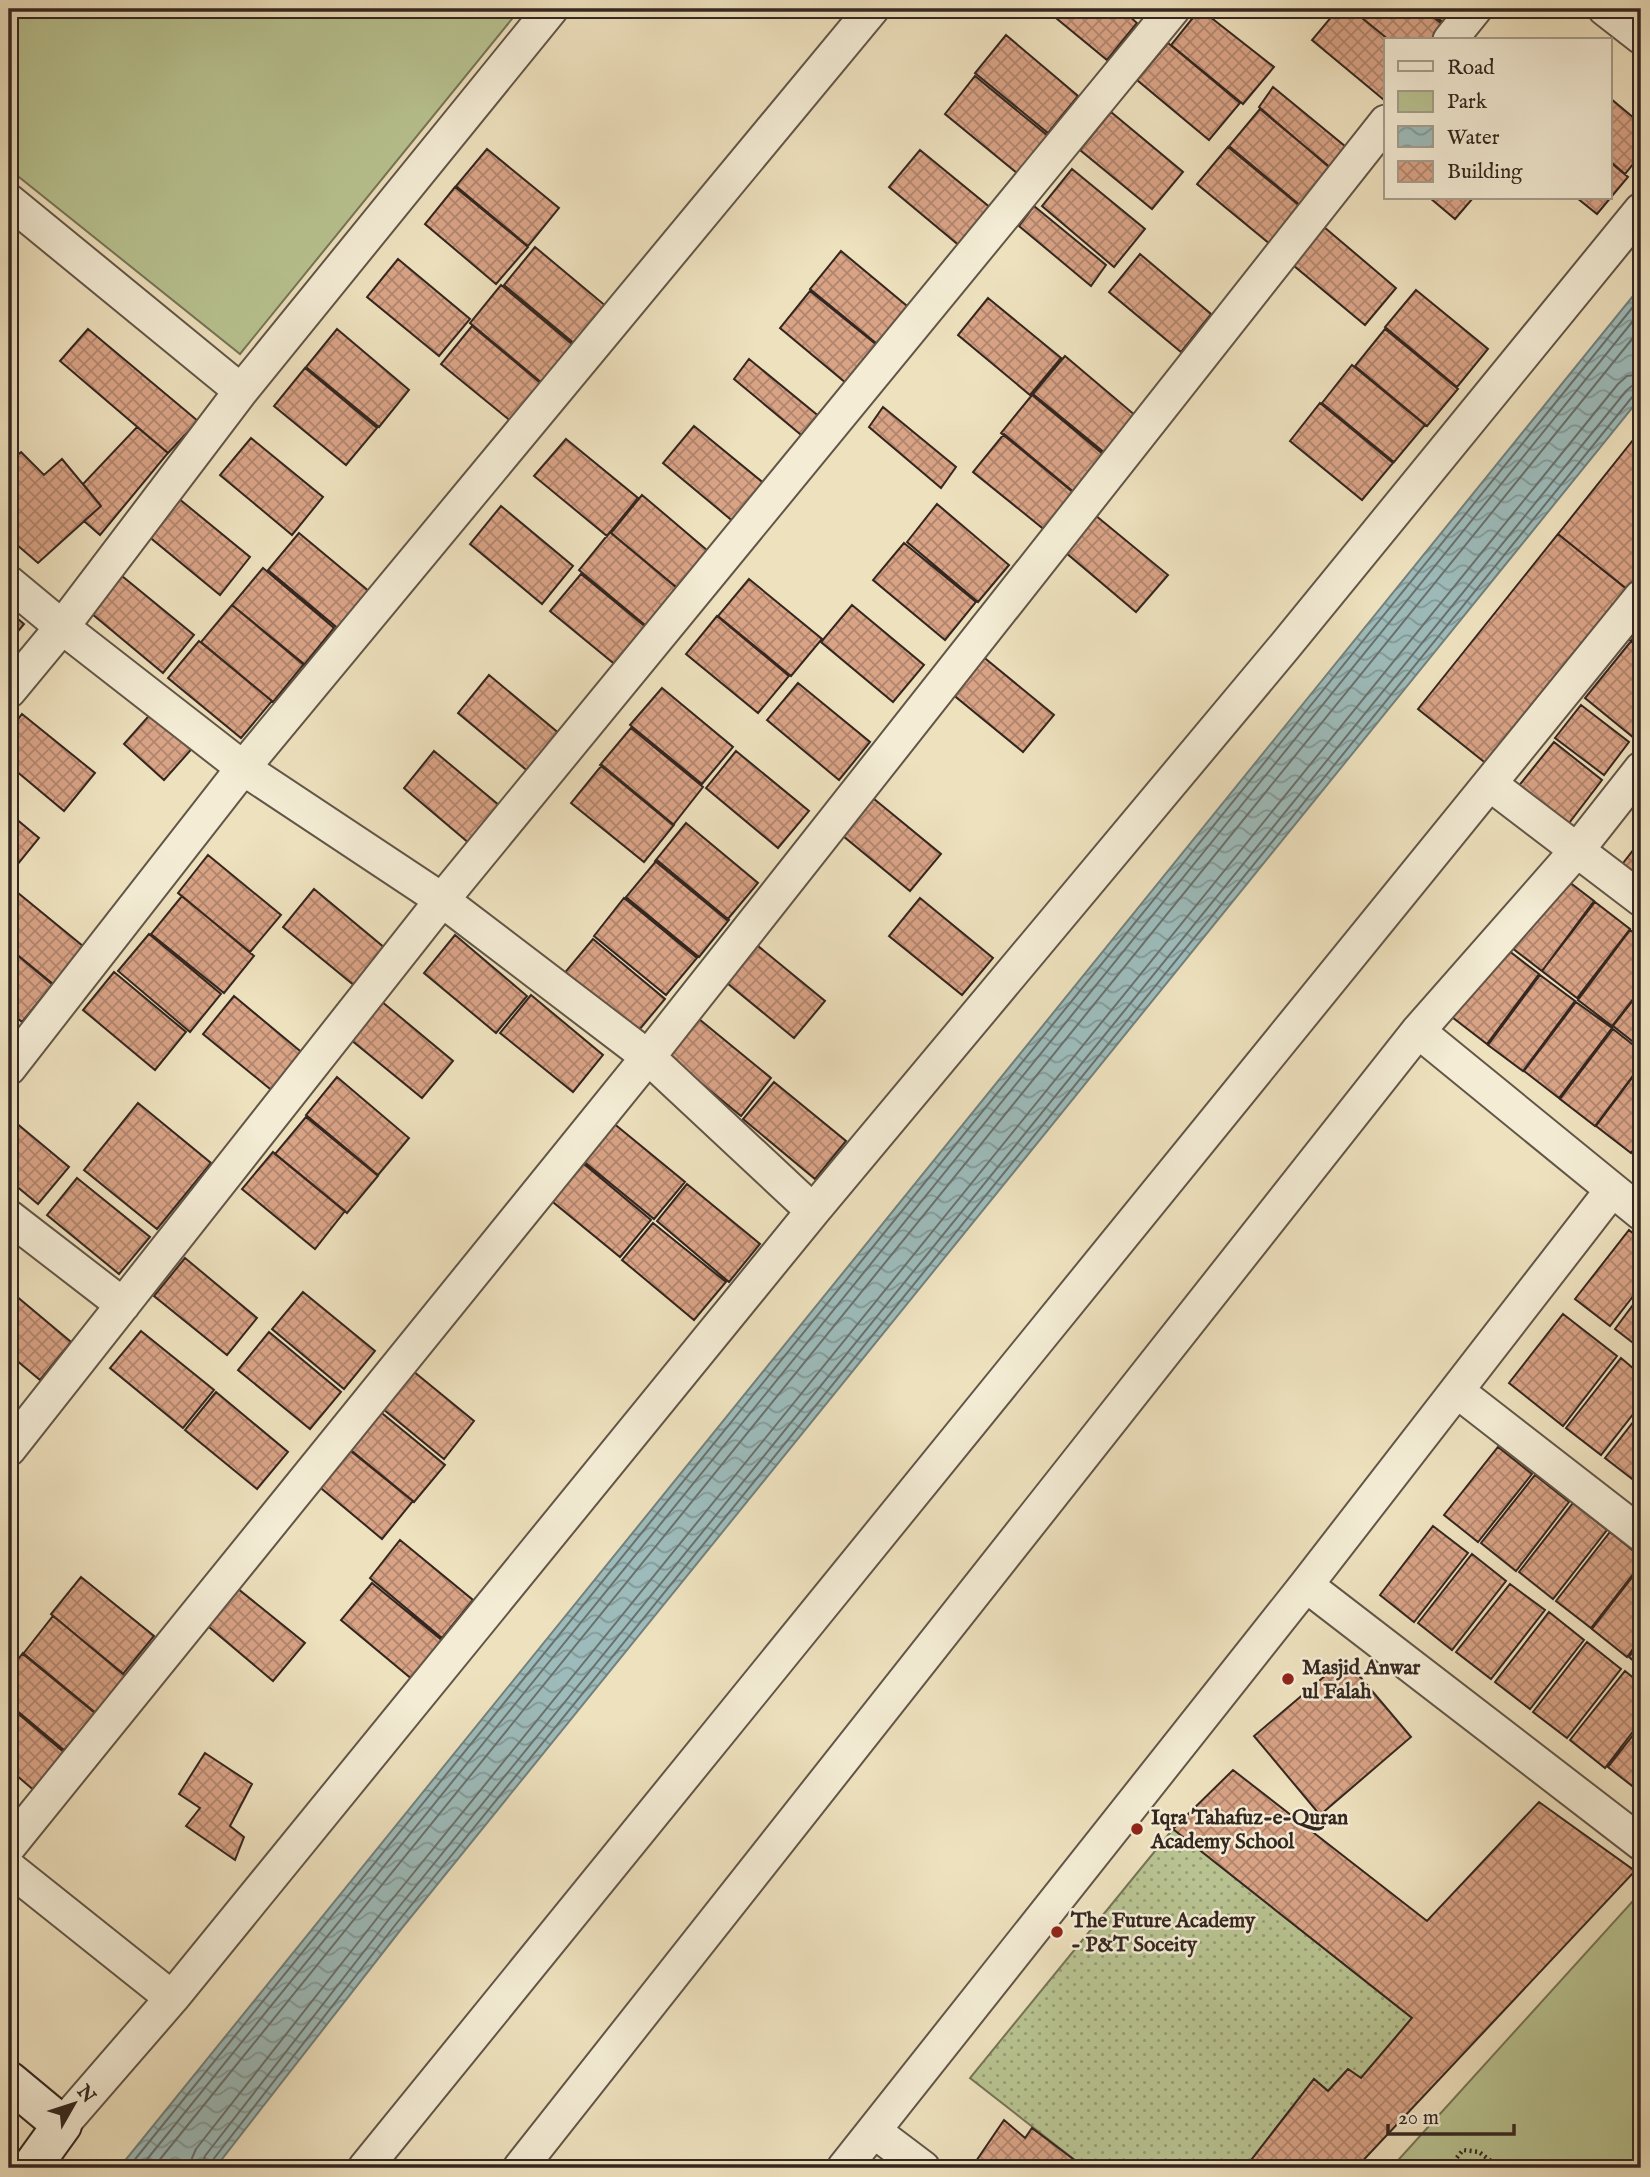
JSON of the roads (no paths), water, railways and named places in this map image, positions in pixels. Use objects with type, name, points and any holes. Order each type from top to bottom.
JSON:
[{"type":"street","points":[[9,691],[62,627],[241,391],[551,9]]},
{"type":"street","points":[[9,1068],[243,768],[872,9]]},
{"type":"street","points":[[9,1449],[442,900],[1173,9]]},
{"type":"street","points":[[1452,38],[1475,9]]},
{"type":"street","points":[[9,1846],[648,1057],[1384,124]]},
{"type":"street","points":[[9,201],[241,391]]},
{"type":"street","points":[[31,2168],[62,2125],[172,1998],[813,1211],[1285,646],[1641,210]]},
{"type":"street","points":[[9,583],[243,768],[442,900],[648,1057],[813,1211]]},
{"type":"street","points":[[365,2168],[1641,597]]},
{"type":"street","points":[[520,2168],[1419,1031],[1578,849],[1641,769]]},
{"type":"street","points":[[1490,785],[1578,849],[1641,900]]},
{"type":"street","points":[[1419,1031],[1641,1213]]},
{"type":"street","points":[[844,2168],[1306,1585],[1612,1190]]},
{"type":"street","points":[[9,1217],[123,1305]]},
{"type":"street","points":[[1457,1391],[1641,1534]]},
{"type":"street","points":[[1306,1585],[1641,1843]]},
{"type":"street","points":[[9,1868],[172,1998]]},
{"type":"street","points":[[9,2081],[62,2125]]},
{"type":"street","points":[[874,2131],[923,2168]]},
{"type":"water","points":[[1641,286],[1641,397],[402,1928],[215,2168],[119,2168]]},
{"type":"place","name":"Masjid Anwar ul Falah","points":[[1288,1679]]},
{"type":"place","name":"Iqra Tahafuz-e-Quran Academy School","points":[[1137,1829]]},
{"type":"place","name":"The Future Academy - P&T Soceity","points":[[1057,1932]]}]
